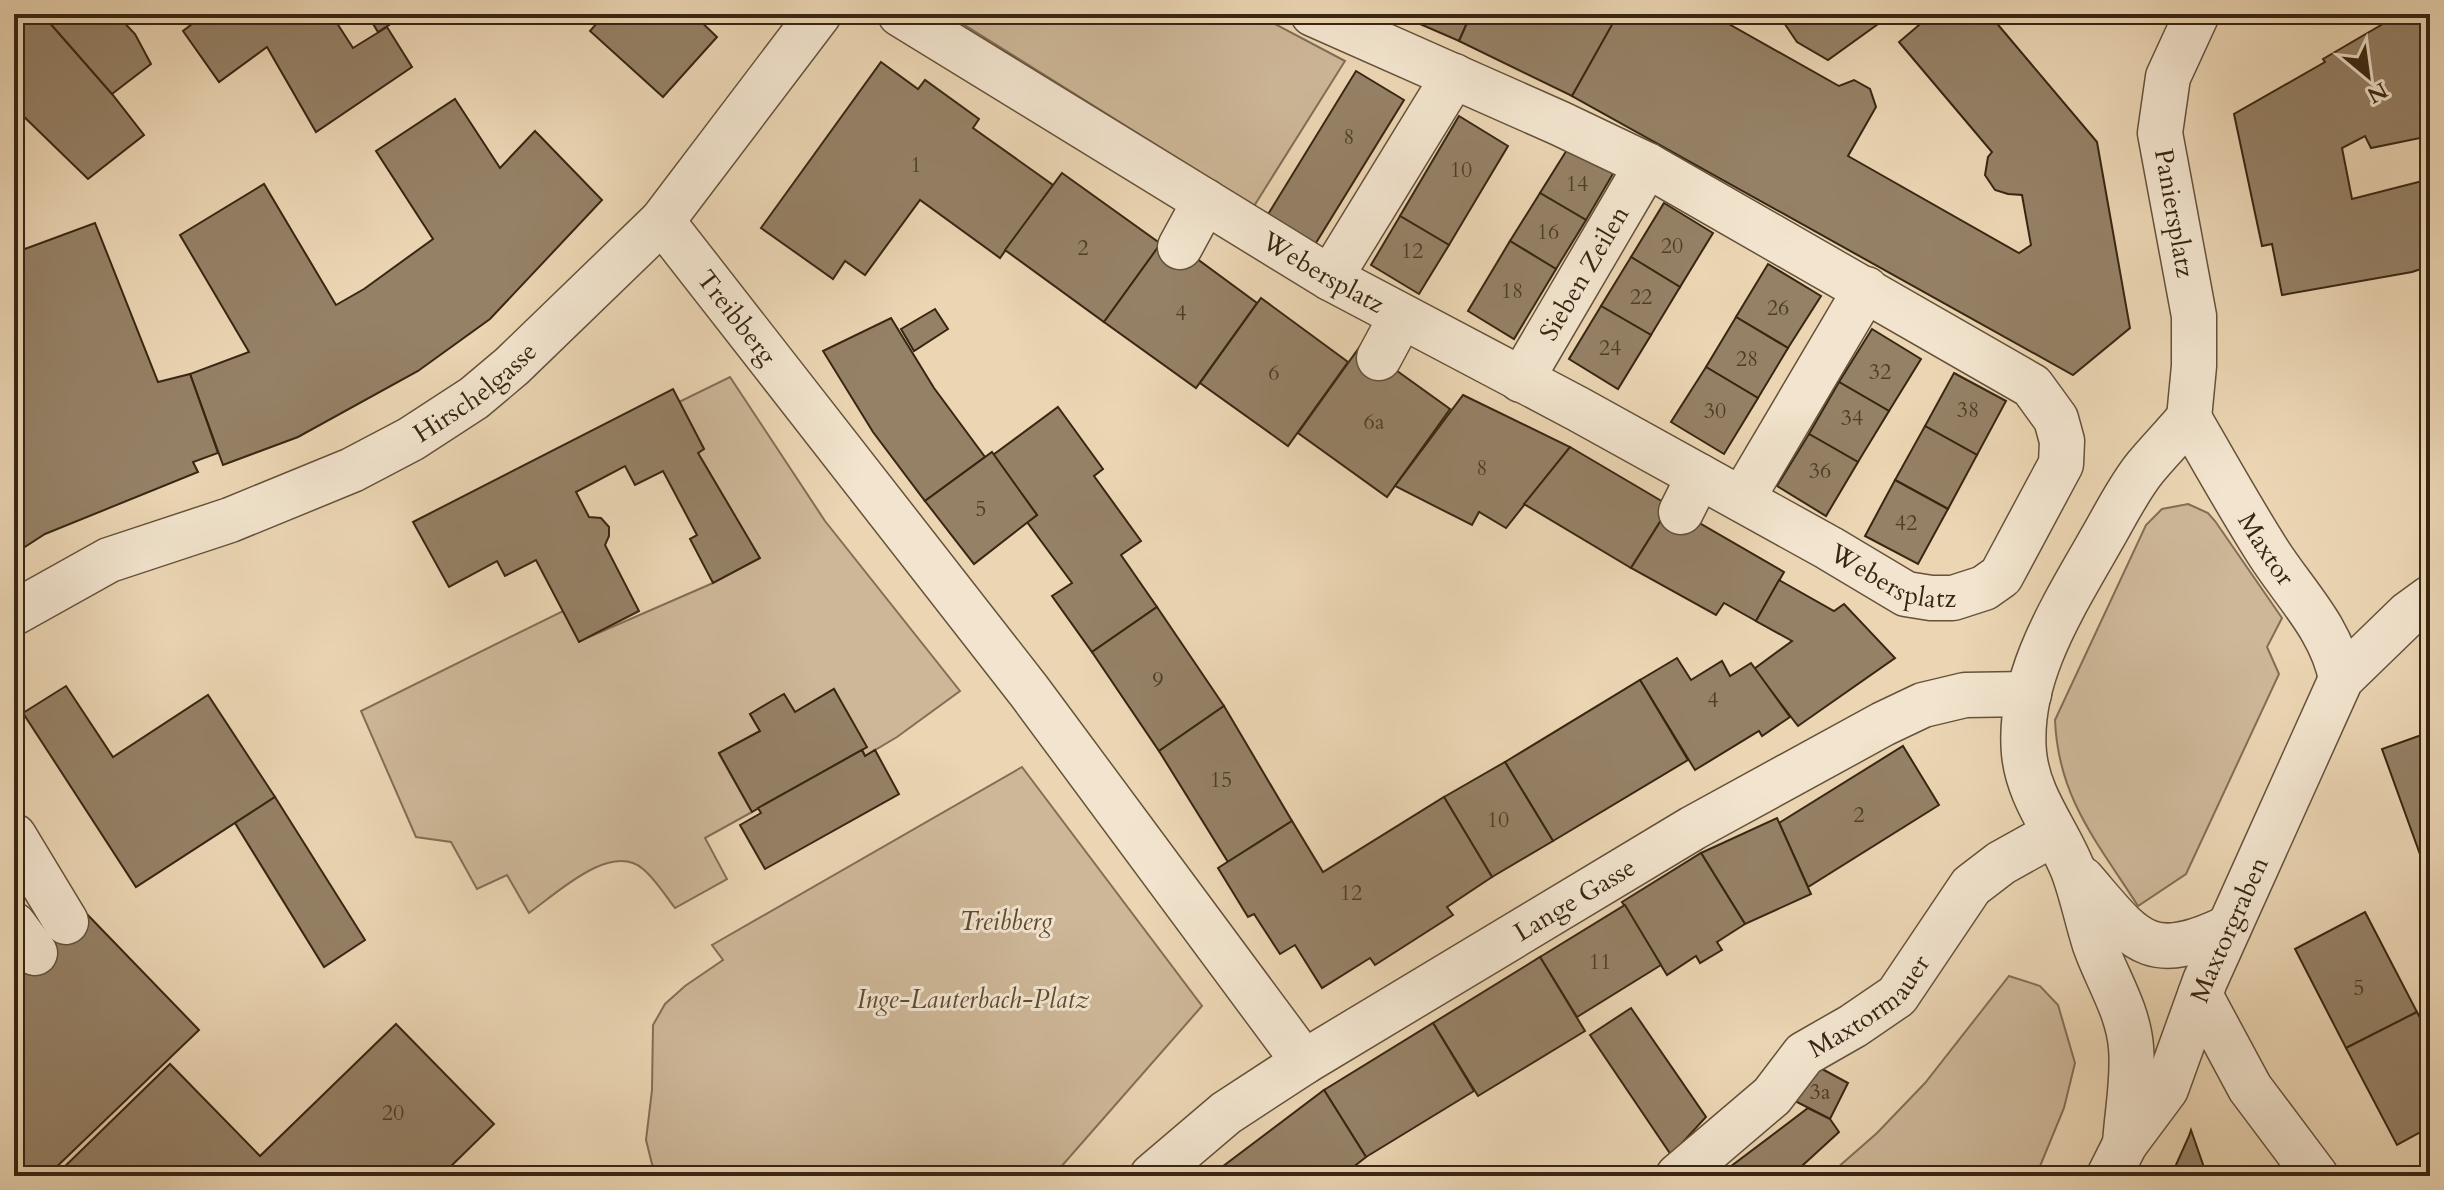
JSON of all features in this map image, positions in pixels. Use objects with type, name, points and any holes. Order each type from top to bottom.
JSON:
[{"type":"street","name":"Hirschelgasse","points":[[14,613],[109,560],[303,492],[411,439],[474,398],[512,366],[662,221],[819,14]]},
{"type":"street","name":"Webersplatz","points":[[900,14],[1330,278],[1521,380],[1690,494],[1742,499],[1906,594],[1943,599],[1965,595],[1984,588],[2001,576],[2061,464],[2062,441],[2056,419],[2032,386],[1647,165],[1313,14]]},
{"type":"street","name":"Paniersplatz","points":[[2189,418],[2194,366],[2194,316],[2160,133],[2168,77],[2197,14]]},
{"type":"street","points":[[1330,278],[1454,76]]},
{"type":"street","name":"Sieben Zeilen","points":[[1521,380],[1647,165]]},
{"type":"street","points":[[1180,247],[1205,201]]},
{"type":"street","name":"Treibberg","points":[[662,221],[1029,691],[1304,1062]]},
{"type":"street","points":[[1742,499],[1866,289]]},
{"type":"street","points":[[1379,358],[1401,317]]},
{"type":"street","points":[[2117,1160],[2131,1046],[2118,995],[2096,947],[2063,851],[2035,795],[2024,755],[2024,730],[2029,694],[2045,645],[2106,531],[2143,470],[2189,418]]},
{"type":"street","name":"Maxtor","points":[[2189,418],[2269,553],[2329,640],[2337,657],[2341,679]]},
{"type":"street","points":[[2341,679],[2408,614],[2430,598]]},
{"type":"street","name":"Maxtorgraben","points":[[2117,1160],[2166,1089],[2229,927],[2341,679]]},
{"type":"street","name":"Lange Gasse","points":[[1152,1176],[1226,1113],[1304,1062],[1693,828],[1923,705],[1965,695],[2029,694]]},
{"type":"street","points":[[14,836],[66,922]]},
{"type":"street","points":[[2063,851],[2128,933],[2157,946],[2174,947],[2197,943],[2229,927]]},
{"type":"street","name":"Maxtormauer","points":[[1678,1176],[1772,1096],[1804,1054],[1897,996],[1971,886],[2001,863],[2063,851]]},
{"type":"street","points":[[2200,995],[2250,1088],[2316,1176]]},
{"type":"green space","points":[[947,14],[1256,14],[1345,61],[1254,206]]},
{"type":"green space","points":[[730,377],[825,521],[960,691],[865,756],[834,689],[795,712],[784,694],[750,714],[760,731],[719,754],[752,812],[705,838],[727,879],[675,908],[643,869],[630,862],[615,861],[584,873],[529,913],[507,875],[477,889],[451,842],[416,837],[361,711],[563,611],[580,641],[713,583],[759,558],[698,453],[704,449],[679,402]]},
{"type":"green space","points":[[2188,504],[2208,513],[2215,521],[2282,618],[2267,647],[2279,674],[2186,874],[2138,906],[2095,840],[2072,797],[2058,748],[2055,720],[2146,525],[2162,509]]},
{"type":"green space","name":"Inge-Lauterbach-Platz","points":[[1022,767],[1202,1006],[1053,1176],[661,1176],[652,1164],[646,1140],[652,1090],[653,1025],[665,1004],[723,960],[712,945]]},
{"type":"green space","points":[[2009,976],[2040,986],[2058,1005],[2075,1063],[2064,1108],[2036,1176],[1828,1176],[1877,1133],[1925,1083]]},
{"type":"building","points":[[14,14],[42,14],[144,135],[88,179],[14,107]]},
{"type":"building","points":[[42,14],[116,14],[135,34],[151,64],[112,94]]},
{"type":"building","points":[[205,14],[331,14],[353,48],[387,27],[412,67],[316,132],[267,47],[219,82],[183,31]]},
{"type":"building","points":[[367,14],[406,14],[378,32]]},
{"type":"building","points":[[605,14],[693,14],[717,37],[663,97],[590,31]]},
{"type":"building","points":[[1397,14],[1471,14],[1459,41]]},
{"type":"building","points":[[1471,14],[1618,15],[1572,96],[1459,41]]},
{"type":"building","points":[[1618,14],[1711,14],[1839,86],[1854,80],[1870,89],[1876,107],[1848,156],[2019,253],[2031,245],[2022,195],[1995,190],[1985,175],[1992,152],[1899,42],[1932,14],[1989,14],[2097,142],[2130,328],[2073,375],[1572,96]]},
{"type":"building","points":[[1778,14],[1892,14],[1828,60],[1797,42]]},
{"type":"building","points":[[2400,14],[2430,14],[2430,136],[2371,148],[2365,136],[2342,148],[2352,199],[2430,179],[2430,266],[2412,272],[2282,295],[2272,244],[2262,246],[2234,114],[2325,62],[2323,59]]},
{"type":"building","points":[[881,62],[918,89],[925,80],[979,119],[973,128],[1053,185],[1000,258],[920,200],[865,275],[845,261],[833,279],[761,228]]},
{"type":"building","points":[[1356,71],[1404,100],[1314,246],[1267,216]]},
{"type":"building","points":[[455,99],[500,168],[535,131],[602,200],[490,319],[418,371],[298,437],[223,465],[190,374],[249,352],[180,235],[264,184],[336,305],[364,289],[433,239],[376,151]]},
{"type":"building","points":[[1459,116],[1508,146],[1449,245],[1400,216]]},
{"type":"building","points":[[1570,145],[1614,172],[1586,220],[1540,193]]},
{"type":"building","points":[[1062,173],[1161,244],[1104,322],[1005,250]]},
{"type":"building","points":[[1540,193],[1586,220],[1556,269],[1510,241]]},
{"type":"building","points":[[1664,203],[1713,233],[1680,287],[1631,257]]},
{"type":"building","points":[[1400,216],[1449,245],[1419,294],[1371,265]]},
{"type":"building","points":[[95,223],[158,382],[190,374],[218,453],[193,462],[198,472],[45,534],[14,554],[14,313],[23,310],[14,297],[14,253]]},
{"type":"building","points":[[1166,236],[1257,303],[1196,388],[1104,322]]},
{"type":"building","points":[[1510,241],[1556,269],[1514,339],[1468,311]]},
{"type":"building","points":[[1631,257],[1680,287],[1651,335],[1601,306]]},
{"type":"building","points":[[1768,264],[1821,296],[1788,348],[1736,317]]},
{"type":"building","points":[[1261,298],[1348,362],[1288,446],[1200,383]]},
{"type":"building","points":[[1601,306],[1651,335],[1618,389],[1569,359]]},
{"type":"building","points":[[935,309],[948,329],[914,351],[901,329]]},
{"type":"building","points":[[1736,317],[1788,348],[1758,398],[1706,367]]},
{"type":"building","points":[[891,318],[934,388],[985,457],[925,501],[873,432],[823,351]]},
{"type":"building","points":[[1872,329],[1921,359],[1889,411],[1839,382]]},
{"type":"building","points":[[1361,345],[1450,409],[1387,497],[1298,433]]},
{"type":"building","points":[[1706,367],[1758,398],[1724,454],[1671,422]]},
{"type":"building","points":[[1954,373],[2006,401],[1977,455],[1925,426]]},
{"type":"building","points":[[1839,382],[1889,411],[1858,462],[1809,434]]},
{"type":"building","points":[[673,389],[704,449],[698,453],[760,558],[713,583],[690,539],[697,535],[663,471],[635,485],[625,466],[576,492],[589,517],[601,518],[609,527],[605,545],[639,611],[579,642],[536,560],[505,576],[497,561],[449,587],[413,522]]},
{"type":"building","points":[[1463,395],[1570,447],[1506,528],[1479,512],[1472,525],[1395,486]]},
{"type":"building","points":[[1058,407],[1103,469],[1094,476],[1141,541],[1121,555],[1157,607],[1092,652],[1052,596],[1072,583],[1027,522],[1037,515],[993,455]]},
{"type":"building","points":[[1925,426],[1977,455],[1948,509],[1895,480]]},
{"type":"building","points":[[1809,434],[1858,462],[1826,516],[1777,486]]},
{"type":"building","points":[[1570,447],[1670,506],[1631,568],[1524,504]]},
{"type":"building","points":[[992,452],[1037,515],[974,564],[925,501]]},
{"type":"building","points":[[1895,480],[1948,509],[1918,564],[1865,536]]},
{"type":"building","points":[[1670,506],[1784,572],[1756,621],[1724,603],[1716,615],[1631,568]]},
{"type":"building","points":[[1779,580],[1834,611],[1844,604],[1895,658],[1798,726],[1754,669],[1792,641],[1756,621]]},
{"type":"building","points":[[1157,607],[1224,706],[1159,751],[1092,652]]},
{"type":"building","points":[[1677,658],[1691,680],[1722,661],[1730,676],[1751,663],[1790,717],[1762,736],[1759,731],[1695,770],[1640,680]]},
{"type":"building","points":[[1640,680],[1688,760],[1553,841],[1505,762]]},
{"type":"building","points":[[66,686],[113,757],[208,695],[275,797],[136,887],[23,713]]},
{"type":"building","points":[[834,689],[867,747],[752,812],[719,753],[760,731],[750,714],[784,694],[795,712]]},
{"type":"building","points":[[1224,706],[1292,821],[1228,862],[1159,751]]},
{"type":"building","points":[[2430,732],[2430,882],[2382,749]]},
{"type":"building","points":[[1903,746],[1939,805],[1808,887],[1779,823]]},
{"type":"building","points":[[862,750],[865,756],[875,750],[899,794],[765,869],[740,825],[761,813],[758,808]]},
{"type":"building","points":[[1505,762],[1553,841],[1492,877],[1444,797]]},
{"type":"building","points":[[275,797],[365,940],[324,967],[235,823]]},
{"type":"building","points":[[1444,797],[1492,877],[1447,907],[1453,915],[1375,965],[1370,958],[1322,988],[1295,945],[1280,954],[1254,914],[1248,917],[1218,868],[1292,821],[1323,872]]},
{"type":"building","points":[[1777,818],[1811,894],[1745,924],[1701,853]]},
{"type":"building","points":[[1701,853],[1745,924],[1717,942],[1722,950],[1700,963],[1696,956],[1667,975],[1622,902]]},
{"type":"building","points":[[1625,905],[1661,965],[1577,1017],[1540,957]]},
{"type":"building","points":[[81,908],[199,1030],[47,1176],[14,1176],[14,973]]},
{"type":"building","points":[[2365,912],[2417,1012],[2346,1048],[2295,949]]},
{"type":"building","points":[[1540,957],[1585,1031],[1478,1096],[1433,1023]]},
{"type":"building","points":[[1631,1008],[1706,1117],[1671,1155],[1590,1035]]},
{"type":"building","points":[[2417,1012],[2430,1037],[2430,1127],[2397,1145],[2346,1048]]},
{"type":"building","points":[[1433,1023],[1474,1091],[1366,1157],[1324,1090]]},
{"type":"building","points":[[396,1024],[494,1124],[441,1176],[55,1176],[170,1064],[260,1156]]},
{"type":"building","points":[[1811,1063],[1848,1083],[1830,1119],[1793,1100]]},
{"type":"building","points":[[1324,1090],[1366,1157],[1342,1176],[1210,1176]]},
{"type":"building","points":[[1808,1108],[1830,1119],[1839,1132],[1791,1176],[1718,1176]]},
{"type":"building","points":[[2191,1130],[2207,1176],[2171,1176],[2189,1136]]}]
